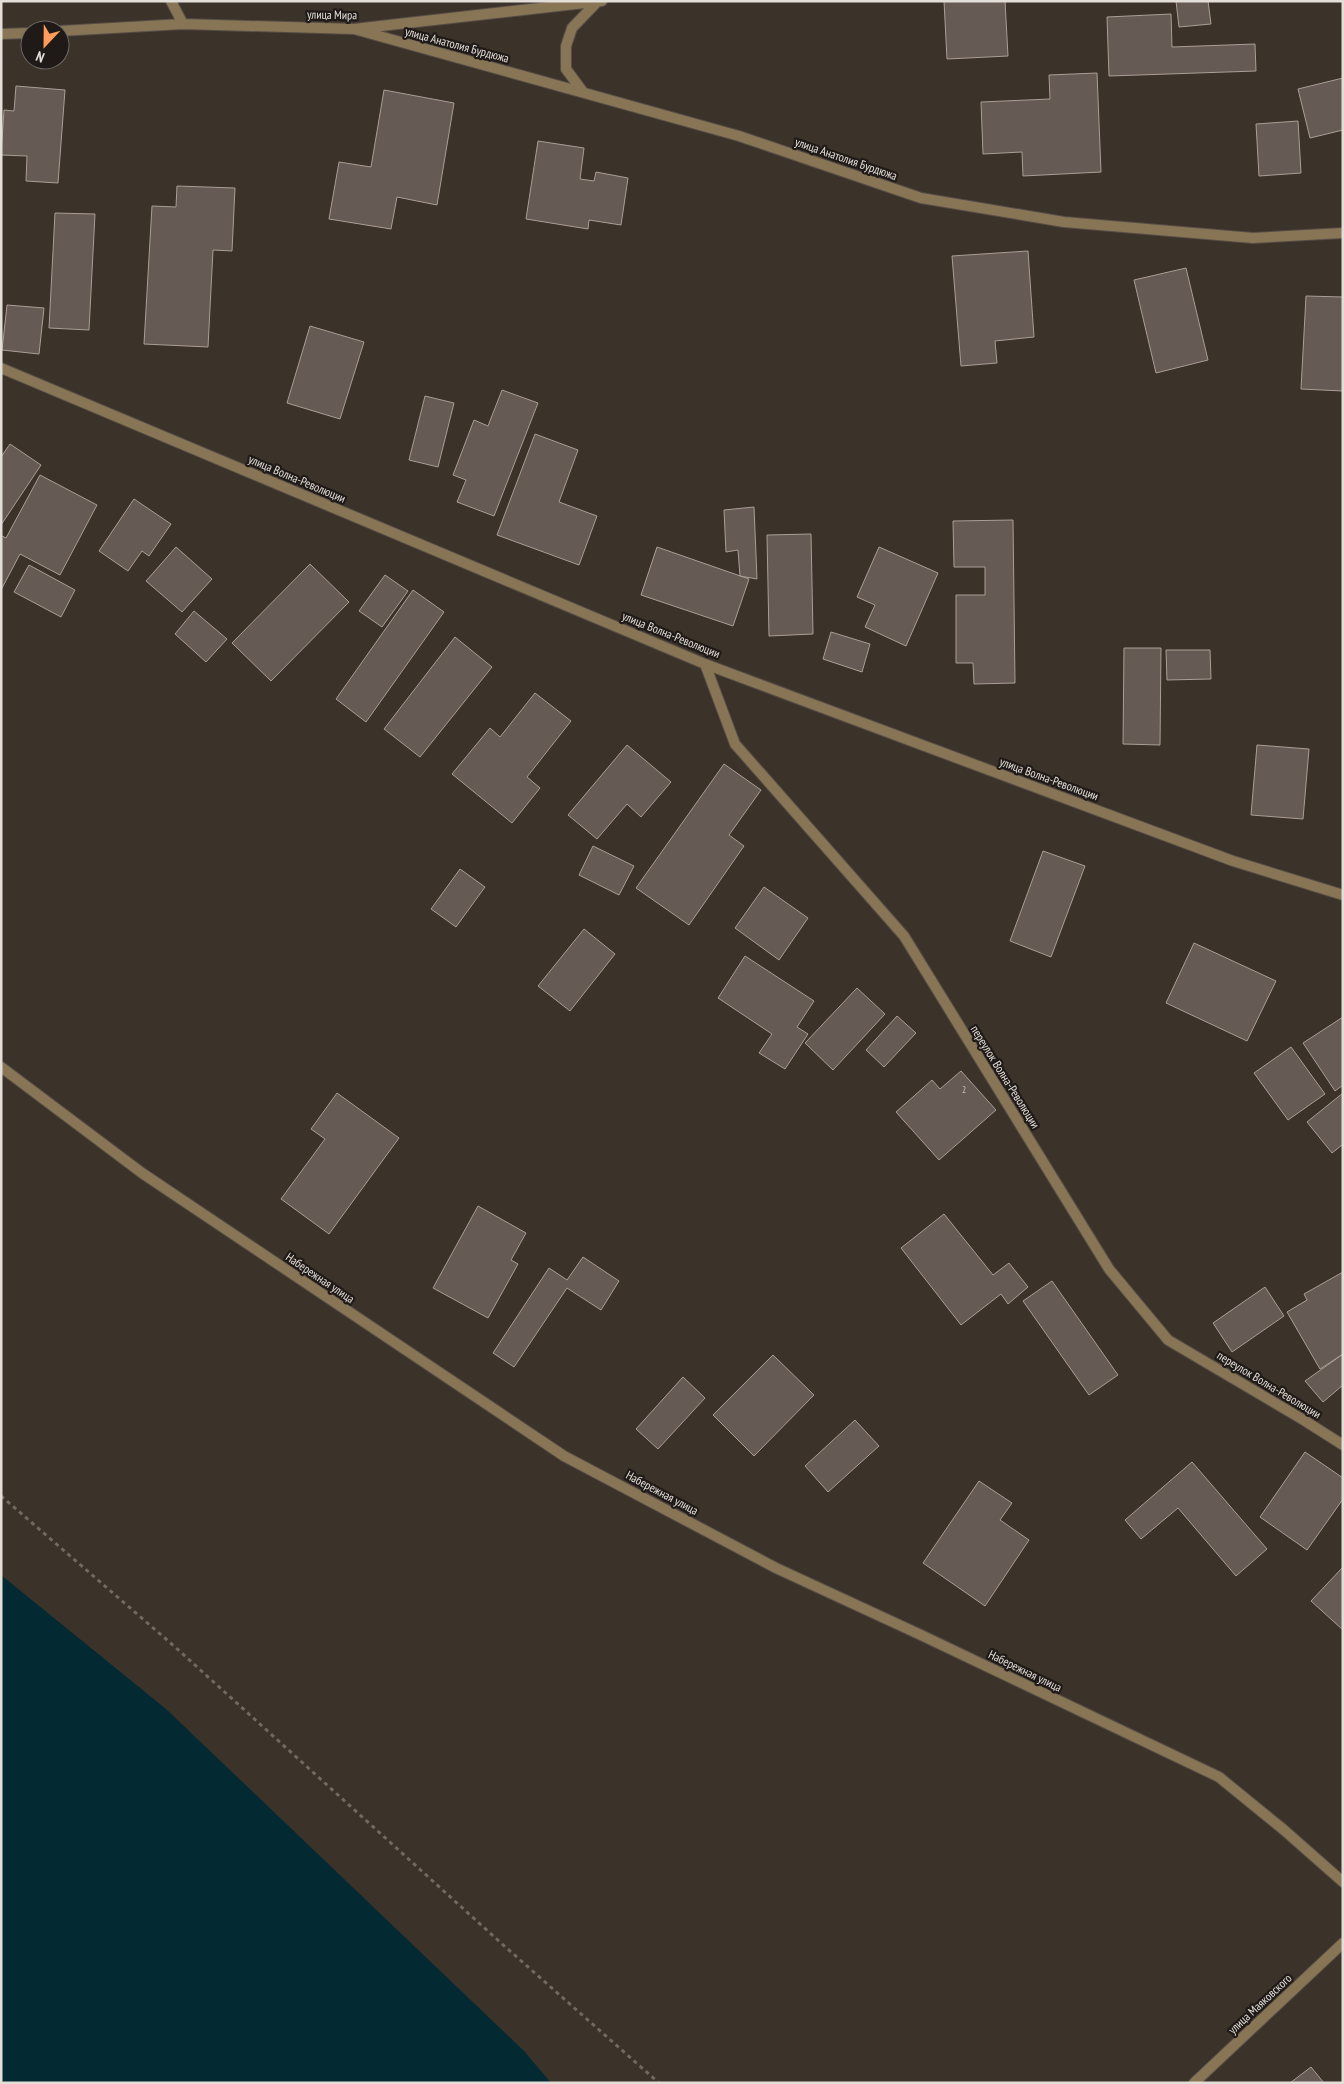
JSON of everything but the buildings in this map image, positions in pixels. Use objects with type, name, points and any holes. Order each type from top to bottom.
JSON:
[{"type":"street","points":[[171,1],[183,24]]},
{"type":"street","name":"улица Мира","points":[[70,30],[183,24],[354,29],[602,1]]},
{"type":"street","points":[[583,92],[566,69],[566,46],[572,28],[597,2]]},
{"type":"street","name":"улица Анатолия Бурдюжа","points":[[354,29],[739,136],[920,198],[1064,222],[1253,238],[1343,233]]},
{"type":"street","points":[[1,34],[20,33]]},
{"type":"street","name":"улица Волна-Революции","points":[[1,368],[705,664],[1233,861],[1343,895]]},
{"type":"street","name":"переулок Волна-Революции","points":[[705,664],[735,744],[904,936],[1109,1269],[1168,1340],[1302,1418],[1343,1445]]},
{"type":"street","name":"Набережная улица","points":[[1,1067],[142,1173],[564,1456],[776,1568],[1219,1777],[1284,1830],[1343,1882]]},
{"type":"street","name":"улица Маяковского","points":[[1194,2083],[1343,1944]]},
{"type":"path","points":[[1,1496],[174,1646],[501,1943],[659,2083]]},
{"type":"water","points":[[1,1575],[166,1709],[524,2051],[551,2083],[1,2083]]}]
